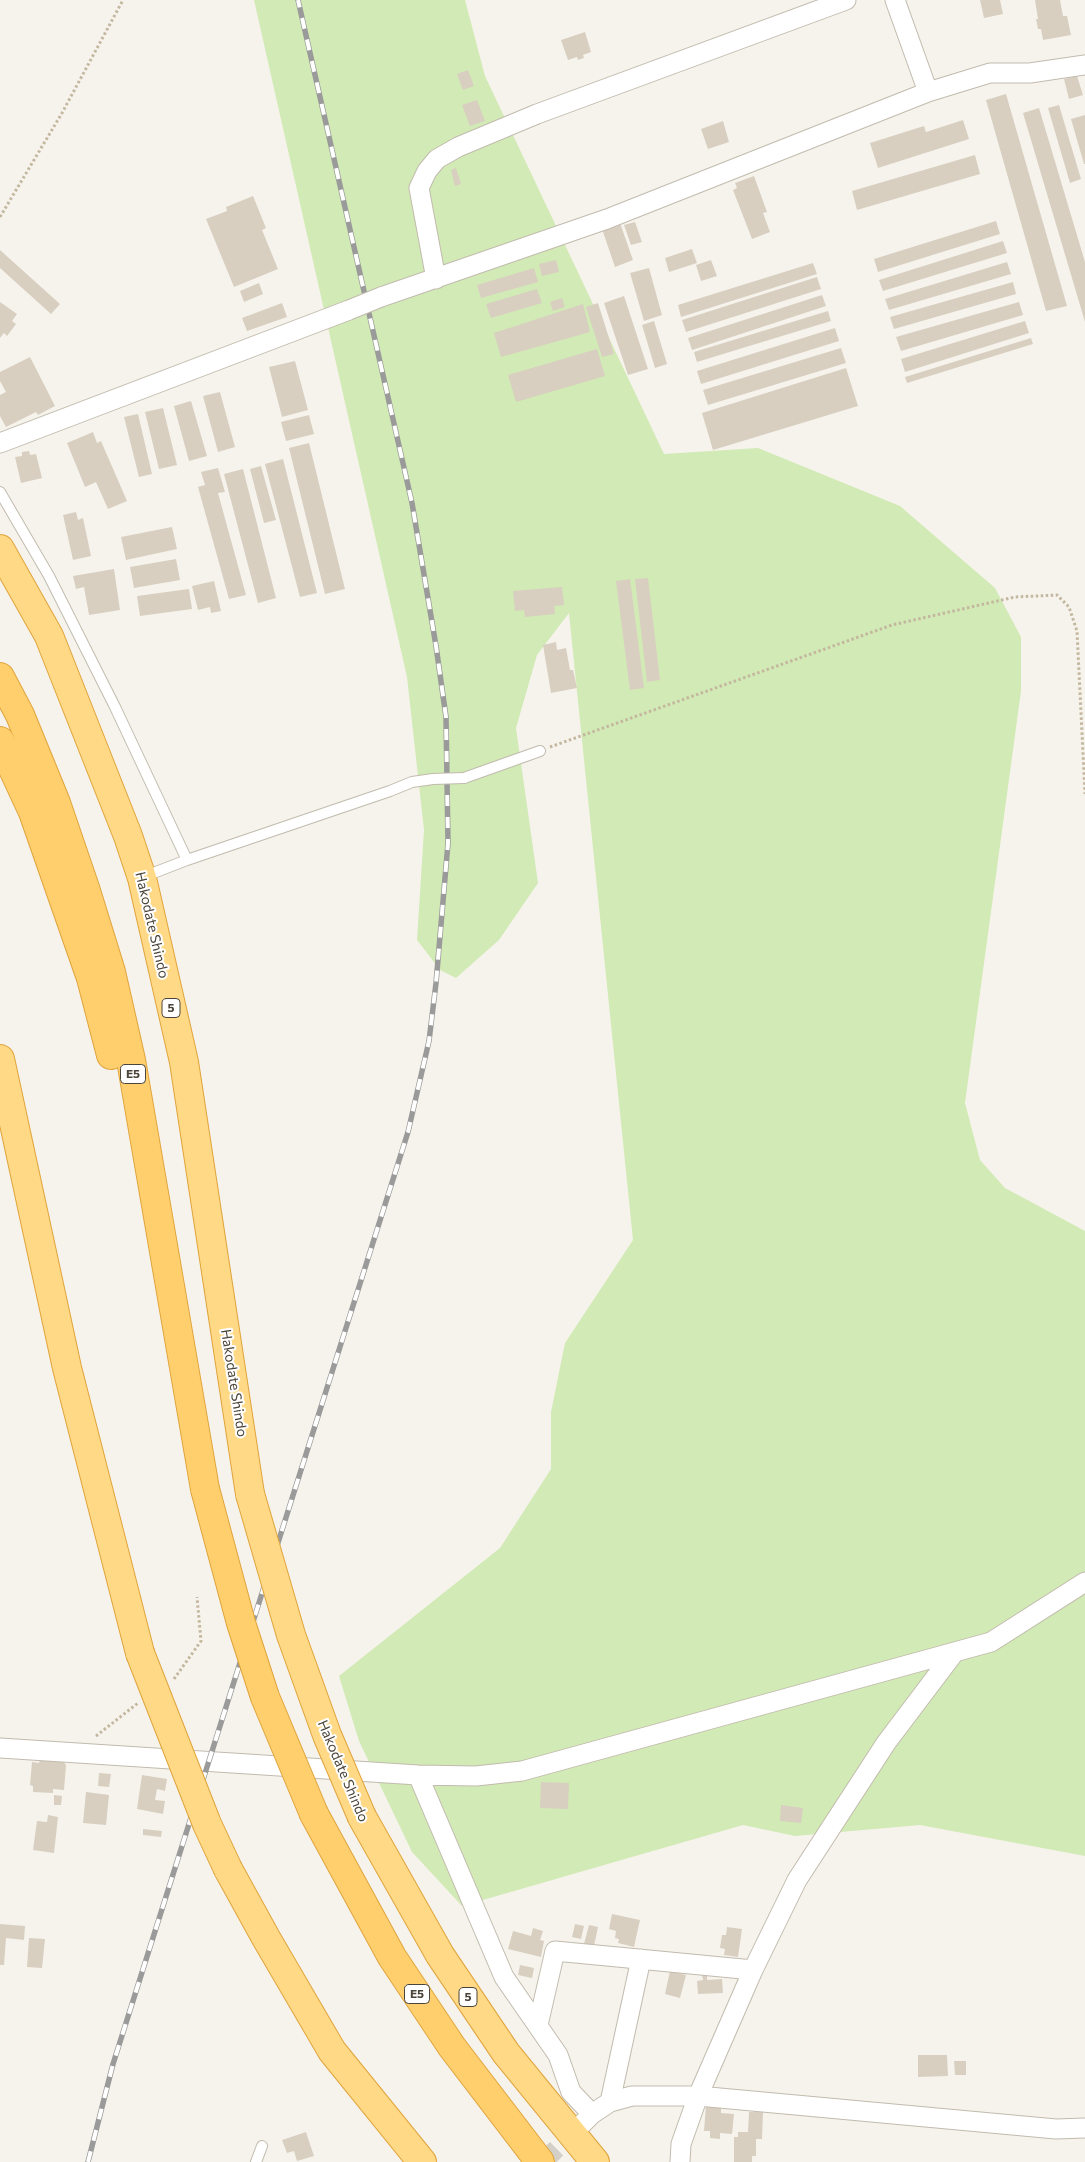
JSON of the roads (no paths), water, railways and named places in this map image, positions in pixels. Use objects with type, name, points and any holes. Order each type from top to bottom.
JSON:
[{"type":"highway","name":"Hakodate Shindo","points":[[0,549],[49,636],[128,836],[142,878],[184,1062],[250,1494],[291,1635],[327,1735],[362,1818],[440,1955],[506,2053],[595,2162]]},
{"type":"highway","name":"E5","points":[[0,677],[20,715],[56,804],[111,972],[136,1086],[205,1489]]},
{"type":"highway","name":"E5","points":[[0,741],[33,812],[91,978],[127,1123],[156,1269],[205,1489],[241,1623],[265,1697],[314,1814],[392,1957],[452,2047],[540,2162]]},
{"type":"highway","points":[[0,1059],[67,1368],[140,1653],[207,1824],[228,1869],[266,1938],[332,2051],[422,2162]]},
{"type":"street","points":[[436,279],[419,188],[427,171],[437,158],[458,147],[537,114],[846,0]]},
{"type":"street","points":[[894,0],[928,92]]},
{"type":"street","points":[[0,443],[381,297],[607,219],[928,92],[990,73],[1030,73],[1085,66]]},
{"type":"street","points":[[0,1748],[418,1775],[476,1776],[522,1771],[991,1642],[1085,1582]]},
{"type":"street","points":[[680,2162],[681,2144],[698,2096],[753,1970],[797,1880],[886,1743],[954,1653]]},
{"type":"street","points":[[418,1775],[504,1977],[558,2055],[571,2092],[586,2120],[610,2102],[632,2096],[698,2096],[1056,2128],[1085,2128]]},
{"type":"street","points":[[538,2025],[554,1951],[753,1970]]},
{"type":"street","points":[[610,2102],[642,1959]]},
{"type":"lane","points":[[0,492],[49,576],[115,707],[187,860]]},
{"type":"lane","points":[[142,878],[187,860],[412,782],[464,778],[540,751]]},
{"type":"lane","points":[[256,2162],[262,2146]]},
{"type":"tunnel","points":[[543,2162],[580,2126]]},
{"type":"railway","points":[[88,2162],[113,2064],[408,1132],[429,1041],[436,983],[448,843],[446,717],[412,503],[298,0]]}]
